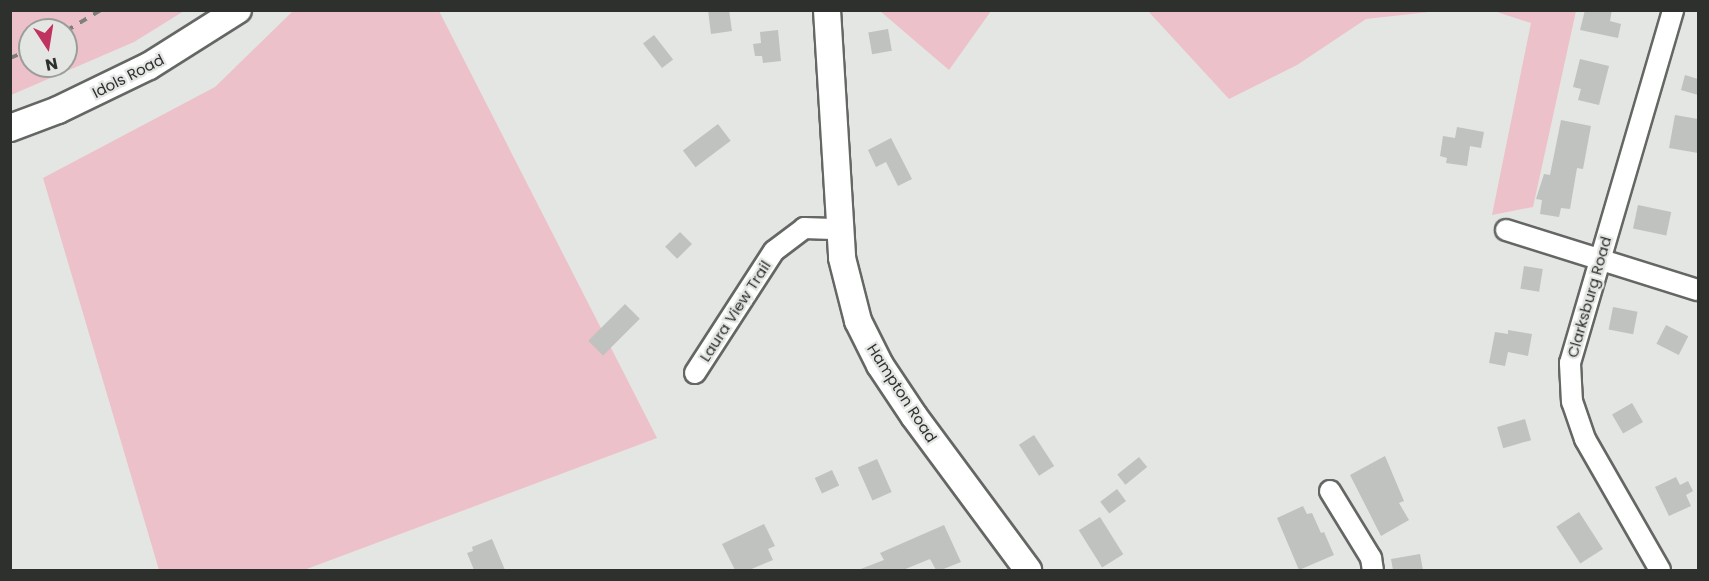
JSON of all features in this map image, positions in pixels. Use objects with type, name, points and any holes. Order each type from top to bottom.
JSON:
[{"type":"main road","name":"Idols Road","points":[[10,128],[58,110],[149,66],[238,10]]},
{"type":"main road","name":"Hampton Road","points":[[827,10],[842,258],[858,321],[880,365],[1023,569]]},
{"type":"street","name":"Clarksburg Road","points":[[1660,570],[1585,439],[1572,402],[1570,363],[1673,10]]},
{"type":"street","name":"Laura View Trail","points":[[695,373],[774,251],[804,228],[840,229]]},
{"type":"street","points":[[1506,230],[1698,290]]},
{"type":"street","points":[[1330,491],[1371,558],[1373,570]]},
{"type":"shaded area","points":[[11,10],[184,10],[134,42],[78,66],[78,18],[18,18],[18,78],[50,78],[11,95]]},
{"type":"shaded area","points":[[293,11],[439,11],[657,438],[304,570],[159,570],[43,178],[215,87]]},
{"type":"shaded area","points":[[880,11],[991,11],[949,70]]},
{"type":"shaded area","points":[[1148,11],[1438,11],[1366,19],[1297,65],[1229,99]]},
{"type":"shaded area","points":[[1494,11],[1576,11],[1533,207],[1492,215],[1531,23]]},
{"type":"building","points":[[708,10],[729,10],[732,31],[711,34]]},
{"type":"building","points":[[1585,10],[1612,10],[1610,21],[1621,24],[1618,38],[1580,30]]},
{"type":"building","points":[[888,29],[892,51],[872,54],[868,32]]},
{"type":"building","points":[[778,30],[781,61],[763,63],[762,56],[755,56],[753,44],[761,43],[760,32]]},
{"type":"building","points":[[654,35],[673,59],[662,68],[643,44]]},
{"type":"building","points":[[1580,59],[1609,66],[1599,105],[1578,100],[1581,89],[1573,87]]},
{"type":"building","points":[[1685,75],[1698,79],[1698,95],[1681,90]]},
{"type":"building","points":[[1675,115],[1698,119],[1698,153],[1669,148]]},
{"type":"building","points":[[1561,120],[1591,126],[1583,169],[1577,168],[1570,209],[1561,208],[1559,217],[1540,214],[1542,200],[1536,199],[1544,174],[1550,175]]},
{"type":"building","points":[[718,124],[731,141],[695,167],[683,150]]},
{"type":"building","points":[[1457,127],[1484,132],[1481,148],[1470,146],[1467,166],[1446,163],[1447,158],[1440,156],[1443,136],[1455,138]]},
{"type":"building","points":[[891,138],[912,179],[898,186],[886,162],[876,167],[868,150]]},
{"type":"building","points":[[1638,205],[1671,212],[1666,236],[1633,228]]},
{"type":"building","points":[[680,232],[692,244],[677,259],[665,247]]},
{"type":"building","points":[[1524,266],[1543,269],[1539,292],[1520,289]]},
{"type":"building","points":[[625,304],[640,319],[603,356],[588,341]]},
{"type":"building","points":[[1613,307],[1638,312],[1633,334],[1609,330]]},
{"type":"building","points":[[1666,325],[1688,336],[1679,355],[1656,344]]},
{"type":"building","points":[[1508,330],[1532,334],[1528,356],[1508,352],[1505,366],[1489,363],[1495,332],[1508,334]]},
{"type":"building","points":[[1632,403],[1643,422],[1623,434],[1612,414]]},
{"type":"building","points":[[1525,419],[1531,440],[1503,448],[1497,427]]},
{"type":"building","points":[[1034,435],[1054,466],[1039,476],[1019,445]]},
{"type":"building","points":[[1385,456],[1404,501],[1399,503],[1409,520],[1381,536],[1350,475]]},
{"type":"building","points":[[1139,457],[1147,467],[1125,485],[1117,475]]},
{"type":"building","points":[[877,459],[892,492],[872,500],[858,468]]},
{"type":"building","points":[[832,470],[839,485],[822,493],[815,478]]},
{"type":"building","points":[[1676,477],[1680,485],[1688,481],[1693,491],[1686,495],[1691,506],[1669,516],[1655,487]]},
{"type":"building","points":[[1117,489],[1126,501],[1109,514],[1100,502]]},
{"type":"building","points":[[1303,506],[1307,514],[1312,513],[1321,533],[1324,532],[1334,555],[1299,570],[1277,518]]},
{"type":"building","points":[[1579,512],[1603,549],[1580,564],[1556,527]]},
{"type":"building","points":[[1100,517],[1123,554],[1102,568],[1079,530]]},
{"type":"building","points":[[764,524],[775,546],[768,549],[773,560],[749,570],[735,570],[722,544]]},
{"type":"building","points":[[944,525],[961,562],[941,570],[936,570],[930,559],[903,570],[858,570],[884,560],[880,553]]},
{"type":"building","points":[[492,539],[505,570],[474,570],[467,553],[473,551],[472,547]]},
{"type":"building","points":[[1420,554],[1423,570],[1393,570],[1391,559]]},
{"type":"railway","points":[[78,24],[101,10]]},
{"type":"railway","points":[[10,58],[18,55]]}]
